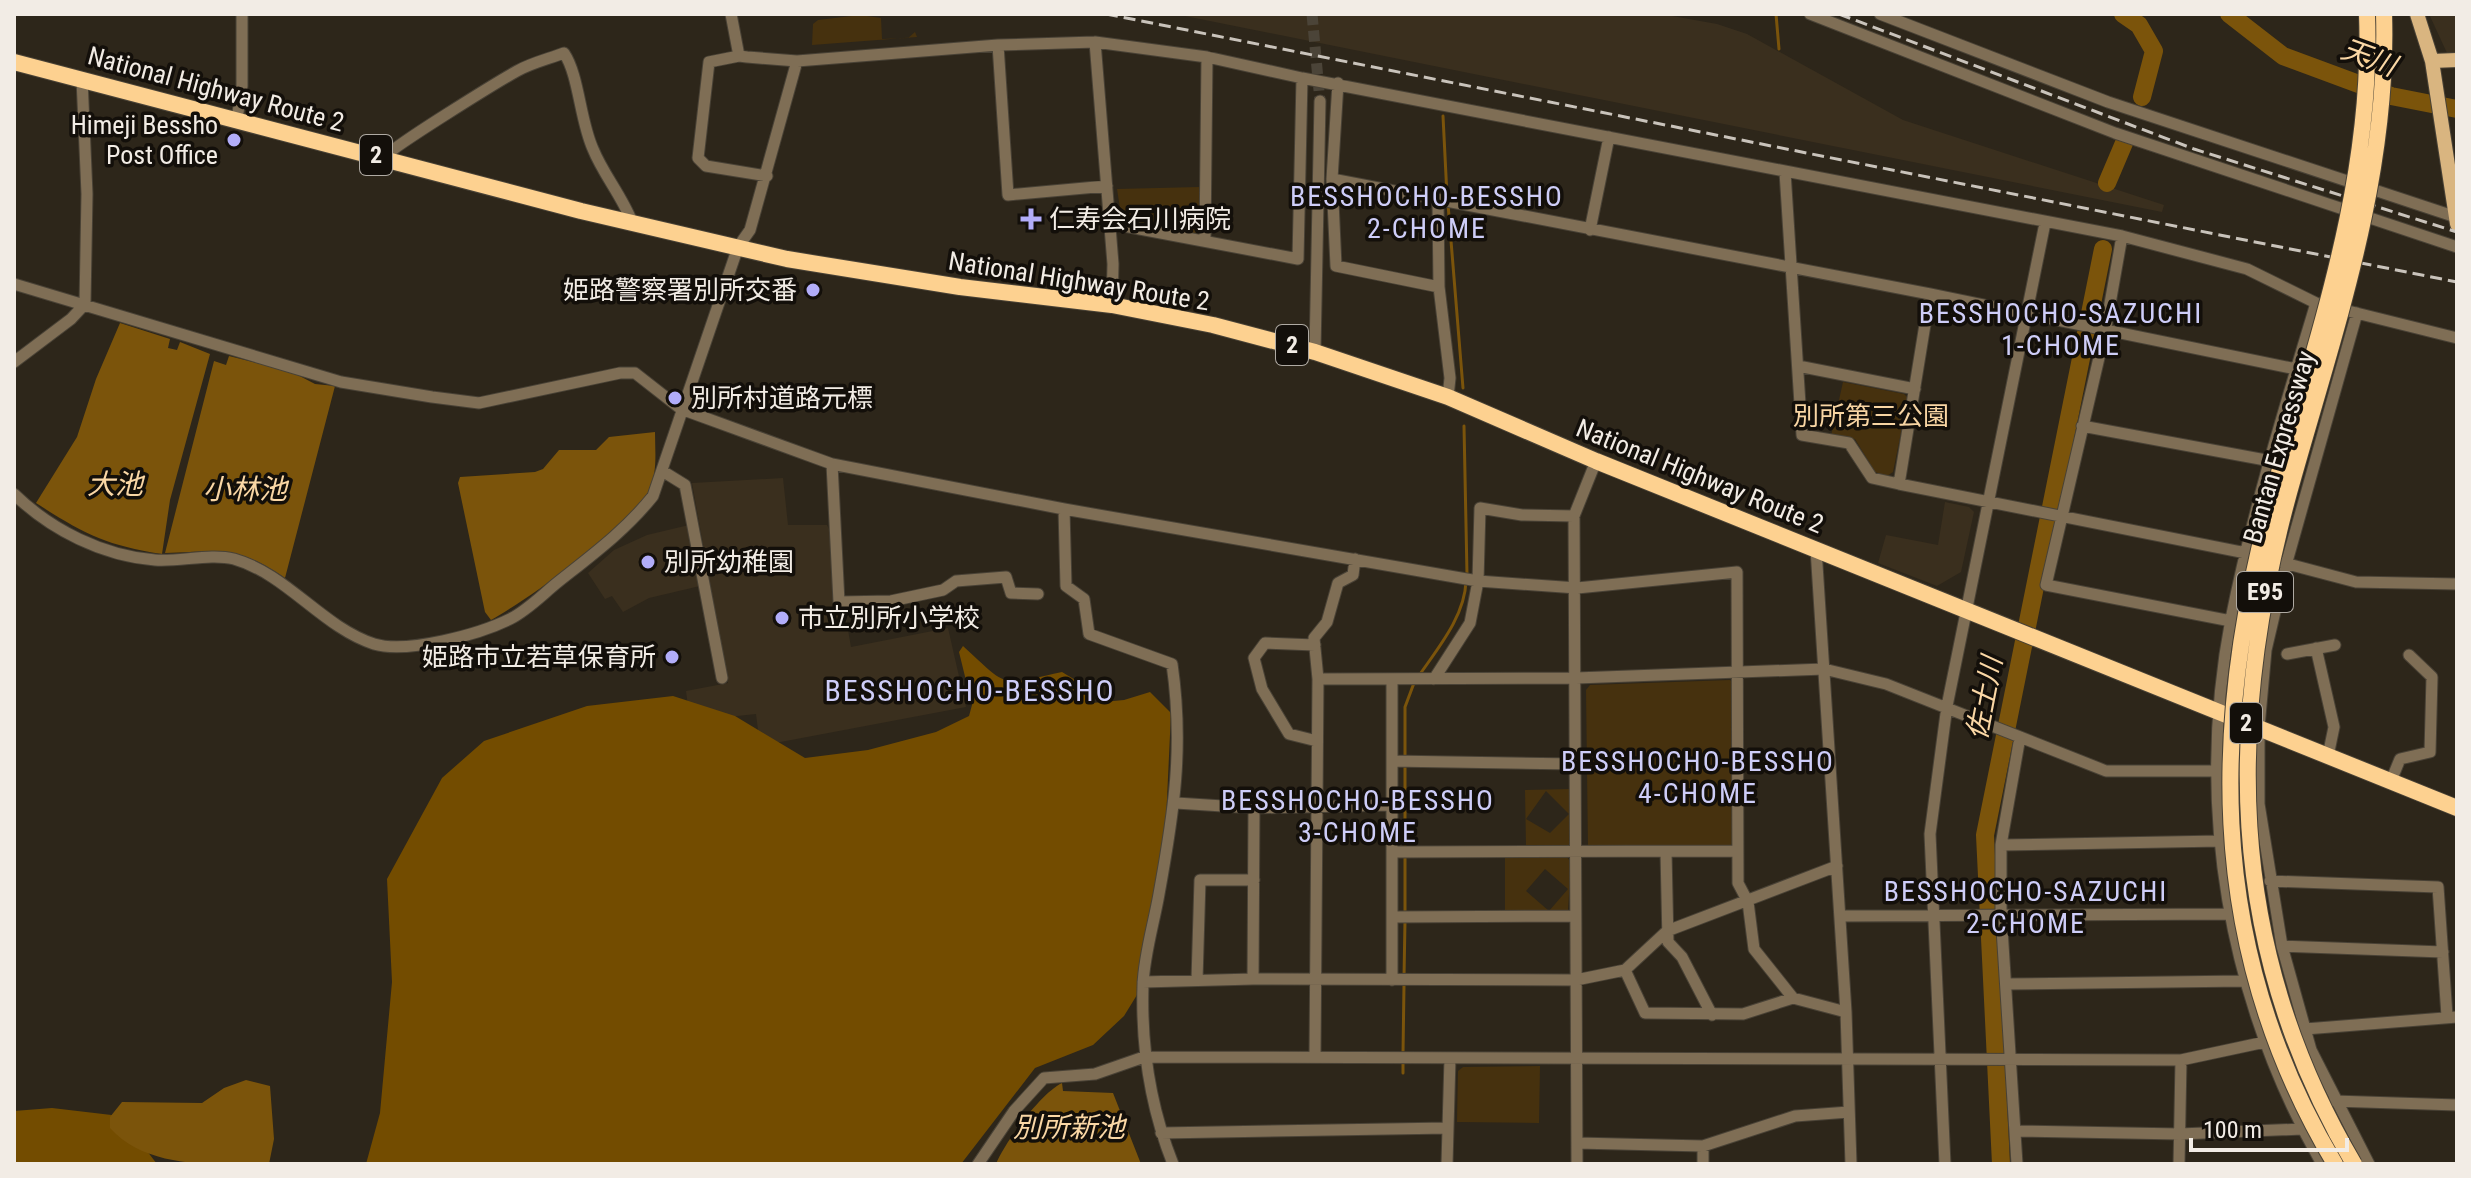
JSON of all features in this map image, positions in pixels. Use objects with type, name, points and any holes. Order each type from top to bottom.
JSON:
[{"type":"highway","name":"Bantan Expressway","points":[[2335,1164],[2292,1079],[2255,972],[2234,865],[2229,754],[2234,677],[2255,563],[2349,222],[2366,106],[2367,14]]},
{"type":"highway","name":"Bantan Expressway","points":[[2354,1164],[2307,1074],[2270,967],[2250,862],[2245,754],[2258,623],[2270,566],[2347,295],[2366,212],[2381,105],[2384,14]]},
{"type":"highway","name":"National Highway Route 2","points":[[14,62],[738,247],[844,270],[1112,305],[1213,325],[1315,352],[1448,397],[1596,461],[2457,808]]},
{"type":"main road","points":[[2417,14],[2432,61],[2457,224]]},
{"type":"main road","points":[[2432,61],[2457,60]]},
{"type":"street","points":[[237,119],[242,86],[242,14]]},
{"type":"street","points":[[731,14],[739,56]]},
{"type":"street","points":[[1810,14],[2115,133],[2457,247]]},
{"type":"street","points":[[1880,14],[2058,84],[2277,161],[2456,217]]},
{"type":"street","points":[[767,176],[706,166],[698,158],[709,62],[739,56],[797,61],[998,45],[1095,42],[1207,57],[2122,236],[2247,269],[2316,303],[2457,338]]},
{"type":"street","points":[[1095,42],[1107,186],[1112,305]]},
{"type":"street","points":[[998,45],[1008,195],[1107,186]]},
{"type":"street","points":[[385,157],[401,141],[450,115],[518,70],[564,53],[572,64],[576,99],[593,150],[632,222]]},
{"type":"street","points":[[1205,241],[1207,57]]},
{"type":"street","points":[[14,494],[65,533],[112,553],[155,560],[231,558],[261,570],[337,624],[375,644],[410,645],[484,630],[514,617],[634,520],[653,496],[664,472],[681,409],[738,247],[750,230],[797,61]]},
{"type":"street","points":[[1108,223],[1298,259],[1302,78]]},
{"type":"street","points":[[14,362],[71,319],[85,304],[87,194],[82,79]]},
{"type":"street","points":[[1338,83],[1332,179],[1336,266],[1439,287]]},
{"type":"street","points":[[1315,352],[1320,101]]},
{"type":"street","points":[[1590,230],[1609,137]]},
{"type":"street","points":[[1785,172],[1802,435],[1849,443],[1872,478],[2054,517],[2246,553],[2356,582],[2457,584]]},
{"type":"street","points":[[1332,179],[1930,294],[2296,369]]},
{"type":"street","points":[[1445,203],[1439,287],[1450,378],[1448,397]]},
{"type":"street","points":[[1945,1164],[1930,834],[1947,706],[2045,223]]},
{"type":"street","points":[[2122,236],[2094,329],[2082,426],[2054,517],[2046,585],[2231,621]]},
{"type":"street","points":[[14,284],[341,382],[479,403],[620,373],[635,373],[681,409],[832,464],[1064,509],[1478,581],[1577,588],[1737,572],[1738,883],[1748,902],[1754,949],[1793,998]]},
{"type":"street","points":[[1899,484],[1930,294]]},
{"type":"street","points":[[2316,303],[2246,553],[2231,621],[2219,713],[2216,771],[2228,914],[2243,981],[2302,1129],[2322,1164]]},
{"type":"street","points":[[2357,313],[2286,565],[2266,650],[2259,727],[2259,804],[2282,946],[2305,1029],[2334,1101],[2369,1164]]},
{"type":"street","points":[[1798,366],[1915,389]]},
{"type":"street","points":[[2082,426],[2271,461]]},
{"type":"street","points":[[1577,1164],[1577,588],[1574,516],[1596,461]]},
{"type":"street","points":[[832,464],[839,602],[891,601],[943,590],[956,581],[1006,577],[1011,593],[1038,594]]},
{"type":"street","points":[[664,472],[685,485],[722,678]]},
{"type":"street","points":[[1434,679],[1470,623],[1478,581],[1480,508],[1522,515],[1574,516]]},
{"type":"street","points":[[1064,509],[1066,586],[1084,599],[1089,634],[1172,664],[1180,716],[1176,803],[1143,982],[1144,1057],[1161,1133],[1173,1164]]},
{"type":"street","points":[[1816,549],[1846,1012],[1851,1164]]},
{"type":"street","points":[[1315,1055],[1318,679],[1314,638],[1327,622],[1338,583],[1353,575],[1355,559]]},
{"type":"street","points":[[1315,645],[1265,643],[1254,658],[1262,689],[1289,734],[1317,741]]},
{"type":"street","points":[[2287,654],[2335,645]]},
{"type":"street","points":[[2316,648],[2334,727],[2328,756]]},
{"type":"street","points":[[2391,781],[2400,759],[2430,752],[2432,677],[2409,655]]},
{"type":"street","points":[[1318,679],[1576,678],[1824,669],[1886,684],[1947,706],[2106,771],[2216,771]]},
{"type":"street","points":[[1392,679],[1392,980]]},
{"type":"street","points":[[2012,734],[1992,913],[2006,984],[2001,1058],[2015,1131],[2017,1164]]},
{"type":"street","points":[[1392,761],[1576,764]]},
{"type":"street","points":[[1176,803],[1254,808],[1392,805]]},
{"type":"street","points":[[1253,979],[1254,808]]},
{"type":"street","points":[[2001,845],[2220,841]]},
{"type":"street","points":[[1392,852],[1736,851]]},
{"type":"street","points":[[1666,852],[1668,942],[1682,957],[1712,1015]]},
{"type":"street","points":[[1143,982],[1253,979],[1576,980],[1625,970],[1667,931],[1837,866]]},
{"type":"street","points":[[1197,980],[1200,880],[1254,880]]},
{"type":"street","points":[[978,1164],[1014,1111],[1044,1078],[1095,1074],[1144,1057],[1315,1055],[1579,1059],[1847,1057],[2181,1060],[2265,1042],[2305,1029],[2452,1016],[2438,887],[2270,881]]},
{"type":"street","points":[[1840,916],[2228,914]]},
{"type":"street","points":[[1392,917],[1575,916]]},
{"type":"street","points":[[2282,946],[2443,952]]},
{"type":"street","points":[[1625,970],[1645,1013],[1743,1014],[1793,998],[1846,1012]]},
{"type":"street","points":[[2006,984],[2243,981]]},
{"type":"street","points":[[1447,1164],[1450,1058]]},
{"type":"street","points":[[2179,1164],[2181,1060]]},
{"type":"street","points":[[2334,1101],[2457,1105]]},
{"type":"street","points":[[1577,1143],[1703,1146],[1795,1116],[1849,1112]]},
{"type":"street","points":[[1161,1133],[1447,1128]]},
{"type":"street","points":[[2015,1131],[2180,1134],[2302,1129]]},
{"type":"street","points":[[1703,1146],[1703,1164]]},
{"type":"shaded area","points":[[1175,14],[1661,14],[1717,24],[1747,34],[1903,120],[2164,205],[2162,212]]},
{"type":"shaded area","points":[[2429,14],[2457,14],[2457,53],[2447,53]]},
{"type":"shaded area","name":"市立別所小学校","points":[[783,478],[788,525],[827,525],[830,531],[837,590],[835,607],[844,607],[851,647],[948,628],[966,707],[760,746],[756,714],[690,721],[686,691],[728,683],[692,483]]},
{"type":"shaded area","points":[[1945,502],[1969,507],[1974,512],[1961,572],[1937,586],[1878,563],[1886,535],[1938,545]]},
{"type":"shaded area","name":"別所幼稚園","points":[[689,525],[700,586],[649,598],[623,612],[612,596],[605,599],[588,573],[614,550],[647,535]]},
{"type":"shaded area","points":[[963,646],[989,670],[1006,680],[1027,680],[1062,672],[1082,684],[1092,703],[1124,700],[1150,692],[1171,713],[1163,885],[1148,977],[1124,1016],[1093,1045],[1035,1068],[961,1164],[366,1164],[380,1113],[392,982],[387,879],[442,778],[484,741],[587,706],[673,696],[735,716],[805,758],[868,750],[936,732],[969,716],[972,705],[959,652]]},
{"type":"shaded area","points":[[52,1108],[120,1116],[157,1164],[14,1164],[14,1111]]},
{"type":"green space","points":[[860,15],[881,18],[882,39],[900,38],[812,45],[813,24],[818,20]]},
{"type":"green space","points":[[1199,187],[1201,230],[1195,236],[1122,221],[1117,189]]},
{"type":"green space","name":"別所第三公園","points":[[1843,382],[1904,394],[1908,398],[1893,472],[1887,476],[1875,472],[1855,439],[1831,436]]},
{"type":"green space","points":[[1730,680],[1735,685],[1733,843],[1727,848],[1588,847],[1586,690],[1590,685]]},
{"type":"green space","points":[[1570,789],[1572,842],[1566,847],[1526,847],[1525,790]],"holes":[[[1546,791],[1569,814],[1550,833],[1526,819]]]},
{"type":"green space","points":[[1566,856],[1571,862],[1568,910],[1549,911],[1505,913],[1505,857]],"holes":[[[1545,869],[1568,889],[1549,911],[1526,891]]]},
{"type":"green space","points":[[1540,1066],[1539,1123],[1457,1122],[1458,1071],[1463,1067]]},
{"type":"water","name":"大池","points":[[120,323],[170,339],[168,348],[177,350],[180,342],[210,354],[170,500],[162,554],[125,547],[96,537],[36,503],[77,437],[96,379]]},
{"type":"water","name":"小林池","points":[[229,356],[292,372],[315,384],[335,386],[285,578],[254,560],[228,552],[165,553],[214,361],[226,365]]},
{"type":"water","points":[[655,432],[653,478],[648,493],[638,507],[576,562],[491,620],[485,612],[458,483],[460,477],[535,472],[543,469],[559,450],[596,450],[609,437]]},
{"type":"water","points":[[246,1080],[270,1086],[274,1139],[269,1164],[205,1164],[163,1158],[126,1142],[110,1128],[110,1117],[122,1102],[202,1103],[224,1088]]},
{"type":"water","name":"別所新池","points":[[1062,1083],[1063,1091],[1113,1093],[1141,1164],[996,1164],[1024,1119]]},
{"type":"waterway","points":[[1776,14],[1779,49]]},
{"type":"waterway","name":"佐土川","points":[[2123,14],[2139,25],[2154,51],[2142,97]]},
{"type":"waterway","name":"天川","points":[[2229,14],[2283,56],[2391,96],[2457,109]]},
{"type":"waterway","points":[[1443,116],[1447,196]]},
{"type":"waterway","name":"佐土川","points":[[2107,183],[2124,143]]},
{"type":"waterway","points":[[1448,204],[1463,388]]},
{"type":"waterway","name":"佐土川","points":[[2001,1164],[1985,835],[2103,249]]},
{"type":"waterway","points":[[1464,426],[1467,574]]},
{"type":"waterway","points":[[1418,677],[1456,619],[1466,581]]},
{"type":"waterway","points":[[1405,757],[1405,707],[1414,683]]},
{"type":"waterway","points":[[1405,765],[1405,849]]},
{"type":"waterway","points":[[1405,857],[1405,913]]},
{"type":"waterway","points":[[1404,977],[1405,921]]},
{"type":"waterway","points":[[1403,1053],[1404,985]]},
{"type":"waterway","points":[[1403,1061],[1403,1073]]},
{"type":"tunnel","points":[[1312,14],[1320,101]]},
{"type":"railway","points":[[1106,14],[2457,282]]},
{"type":"railway","points":[[1839,14],[2194,149],[2457,232]]},
{"type":"place","name":"Himeji Bessho Post Office","points":[[234,140]]},
{"type":"place","name":"仁寿会石川病院","points":[[1031,219]]},
{"type":"place","name":"姫路警察署別所交番","points":[[813,290]]},
{"type":"place","name":"別所村道路元標","points":[[675,398]]},
{"type":"place","name":"別所幼稚園","points":[[648,562]]},
{"type":"place","name":"市立別所小学校","points":[[782,618]]},
{"type":"place","name":"姫路市立若草保育所","points":[[672,657]]},
{"type":"district","name":"BESSHOCHO-BESSHO 2-CHOME","points":[[1427,212]]},
{"type":"district","name":"BESSHOCHO-SAZUCHI 1-CHOME","points":[[2061,329]]},
{"type":"district","name":"BESSHOCHO-BESSHO","points":[[970,691]]},
{"type":"district","name":"BESSHOCHO-BESSHO 4-CHOME","points":[[1698,777]]},
{"type":"district","name":"BESSHOCHO-BESSHO 3-CHOME","points":[[1358,816]]},
{"type":"district","name":"BESSHOCHO-SAZUCHI 2-CHOME","points":[[2026,907]]}]
